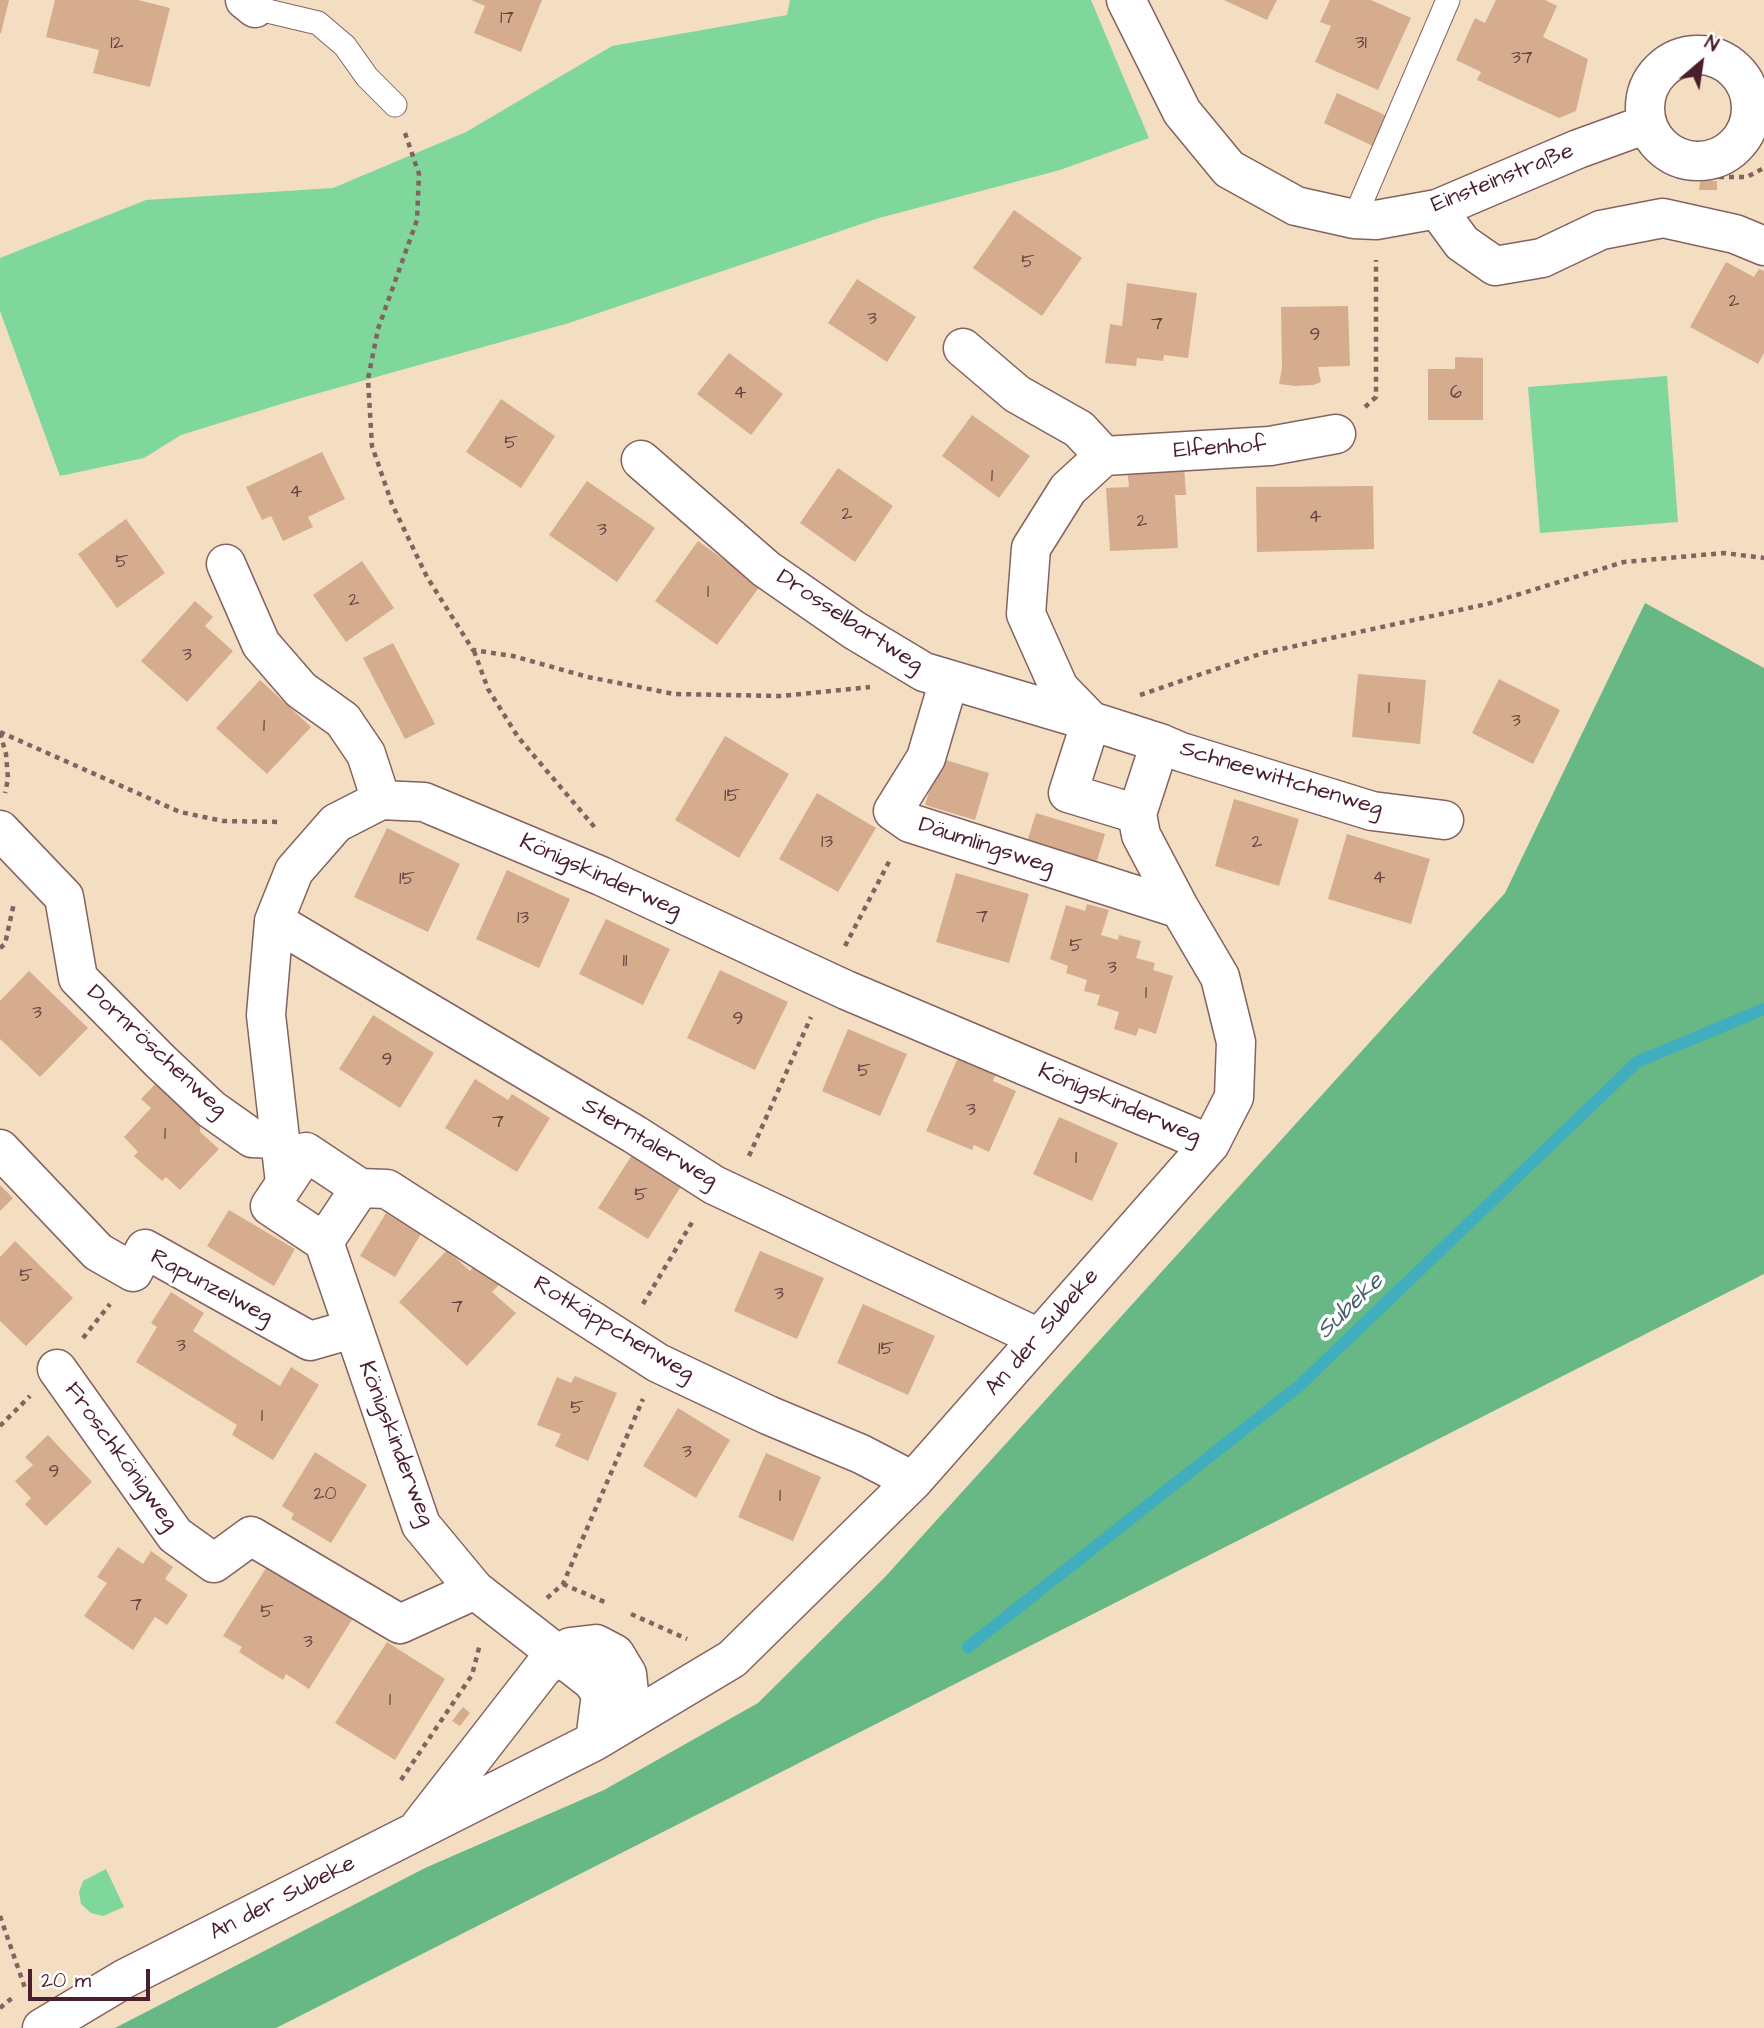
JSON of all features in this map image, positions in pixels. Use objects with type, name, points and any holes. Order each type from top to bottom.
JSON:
[{"type":"street","name":"Einsteinstraße","points":[[1126,0],[1182,112],[1229,169],[1296,206],[1365,219],[1437,209],[1578,149],[1647,124]]},
{"type":"street","points":[[1704,55],[1728,64],[1746,83],[1758,108],[1745,134],[1730,151],[1709,161],[1683,160],[1660,146],[1647,124],[1645,98],[1656,74],[1678,58],[1704,55]]},
{"type":"street","points":[[1437,209],[1462,243],[1495,266],[1542,258],[1601,230],[1663,218],[1735,234],[1764,246]]},
{"type":"street","points":[[963,348],[1017,394],[1079,429],[1104,456],[1068,489],[1031,548],[1026,614],[1059,688],[1091,721],[1160,743],[1138,814],[1068,793],[1091,721]]},
{"type":"street","name":"Elfenhof","points":[[1104,456],[1270,446],[1336,434]]},
{"type":"street","name":"Drosselbartweg","points":[[642,460],[766,569],[854,629],[936,676],[1091,721]]},
{"type":"street","points":[[226,564],[261,644],[301,690],[343,720],[366,754],[381,800]]},
{"type":"street","name":"Däumlingsweg","points":[[936,676],[926,758],[893,811],[909,823],[1180,909]]},
{"type":"street","name":"Schneewittchenweg","points":[[1160,743],[1181,752],[1372,811],[1444,820]]},
{"type":"street","name":"Königskinderweg","points":[[285,1183],[266,1015],[274,921],[294,871],[336,823],[381,800],[424,802],[601,876],[846,990],[1210,1144]]},
{"type":"street","name":"An der Subeke","points":[[42,2028],[124,1979],[594,1741],[732,1659],[913,1481],[1210,1144],[1234,1097],[1237,1042],[1220,977],[1141,835],[1138,814]]},
{"type":"street","name":"Dornröschenweg","points":[[0,830],[64,897],[78,978],[211,1109],[252,1138],[279,1139]]},
{"type":"street","name":"Sterntalerweg","points":[[274,921],[634,1134],[714,1185],[1039,1338]]},
{"type":"street","name":"Rapunzelweg","points":[[0,1149],[98,1252],[133,1272],[145,1249],[310,1341],[352,1329]]},
{"type":"street","name":"Königskinderweg","points":[[360,1188],[306,1152],[270,1206],[324,1242],[421,1525],[483,1596],[559,1655]]},
{"type":"street","points":[[324,1242],[360,1188]]},
{"type":"street","name":"Rotkäppchenweg","points":[[360,1188],[387,1189],[659,1363],[768,1415],[861,1454],[913,1481]]},
{"type":"street","name":"Froschkönigweg","points":[[57,1370],[175,1535],[214,1563],[251,1536],[400,1623],[483,1596]]},
{"type":"street","name":"An der Subeke","points":[[414,1833],[543,1668],[570,1647],[596,1644],[615,1654],[627,1674],[630,1702],[594,1741]]},
{"type":"lane","points":[[1365,219],[1448,0]]},
{"type":"lane","points":[[250,4],[318,23],[345,46],[367,77],[395,105]]},
{"type":"path","points":[[395,105],[419,174],[417,220],[378,329],[368,379],[372,446],[392,504],[428,577],[473,650],[488,689],[519,737],[596,828],[605,848],[601,876]]},
{"type":"path","points":[[1719,177],[1747,177],[1764,168]]},
{"type":"path","points":[[1365,219],[1376,397]]},
{"type":"path","points":[[1091,721],[1114,704],[1263,653],[1487,604],[1624,562],[1724,553],[1764,558]]},
{"type":"path","points":[[473,650],[513,656],[588,677],[674,694],[780,696],[892,685],[936,676]]},
{"type":"path","points":[[0,802],[8,779],[6,754],[0,732],[180,812],[223,821],[336,823]]},
{"type":"path","points":[[855,927],[909,823]]},
{"type":"path","points":[[762,1128],[816,1005]]},
{"type":"path","points":[[651,1291],[714,1185]]},
{"type":"path","points":[[612,1605],[564,1584],[659,1363]]},
{"type":"path","points":[[398,1784],[472,1675],[483,1596]]},
{"type":"path","points":[[624,1611],[732,1659]]},
{"type":"path","points":[[0,1916],[25,1987],[0,2008]]},
{"type":"green space","points":[[790,0],[1091,0],[1149,138],[1060,170],[879,218],[569,323],[294,400],[181,435],[144,458],[60,476],[0,311],[0,258],[146,200],[333,188],[466,132],[612,46],[787,15]]},
{"type":"green space","points":[[1667,376],[1678,522],[1540,533],[1528,387]]},
{"type":"green space","points":[[1645,603],[1764,668],[1764,1274],[276,2028],[115,2028],[425,1868],[604,1790],[758,1703],[885,1577],[1505,893]]},
{"type":"green space","points":[[106,1869],[124,1907],[103,1916],[91,1913],[81,1904],[79,1892],[83,1881]]},
{"type":"building","points":[[0,0],[9,0],[1,33],[0,33]]},
{"type":"building","points":[[55,0],[138,0],[170,8],[150,87],[93,73],[99,50],[46,37]]},
{"type":"building","points":[[471,0],[542,0],[521,52],[474,33],[485,6]]},
{"type":"building","points":[[1224,0],[1277,0],[1267,20]]},
{"type":"building","points":[[1330,0],[1371,0],[1411,18],[1378,90],[1315,62],[1331,26],[1320,22]]},
{"type":"building","points":[[1496,0],[1545,0],[1557,6],[1543,37],[1588,59],[1576,111],[1559,118],[1477,80],[1481,72],[1456,60],[1475,18],[1485,23]]},
{"type":"building","points":[[1337,93],[1387,116],[1373,146],[1324,123]]},
{"type":"building","points":[[1700,181],[1717,181],[1717,190],[1699,190]]},
{"type":"building","points":[[1014,210],[1082,258],[1042,316],[973,268]]},
{"type":"building","points":[[1726,262],[1754,277],[1759,269],[1764,271],[1764,353],[1758,364],[1690,327]]},
{"type":"building","points":[[857,279],[916,317],[887,362],[828,323]]},
{"type":"building","points":[[1127,283],[1197,293],[1188,358],[1164,355],[1163,361],[1137,358],[1136,366],[1105,363],[1110,324],[1122,326]]},
{"type":"building","points":[[1348,306],[1350,366],[1318,367],[1321,382],[1313,385],[1279,384],[1282,368],[1281,307]]},
{"type":"building","points":[[729,353],[783,394],[751,435],[697,394]]},
{"type":"building","points":[[1455,357],[1483,358],[1483,420],[1428,420],[1428,369],[1455,369]]},
{"type":"building","points":[[501,399],[555,436],[521,488],[466,452]]},
{"type":"building","points":[[972,415],[1030,456],[999,498],[942,456]]},
{"type":"building","points":[[322,452],[345,499],[308,517],[313,527],[283,541],[271,516],[262,520],[246,487]]},
{"type":"building","points":[[1184,465],[1186,495],[1175,495],[1178,548],[1110,551],[1106,488],[1129,487],[1127,468]]},
{"type":"building","points":[[838,468],[893,506],[855,562],[800,523]]},
{"type":"building","points":[[587,481],[655,528],[617,582],[549,535]]},
{"type":"building","points":[[1373,486],[1374,549],[1257,552],[1256,487]]},
{"type":"building","points":[[126,519],[165,573],[117,608],[78,554]]},
{"type":"building","points":[[698,541],[760,586],[717,645],[655,601]]},
{"type":"building","points":[[362,561],[394,608],[346,642],[313,595]]},
{"type":"building","points":[[195,601],[213,617],[205,626],[233,651],[187,702],[141,661]]},
{"type":"building","points":[[393,643],[435,724],[405,739],[363,658]]},
{"type":"building","points":[[1358,674],[1426,680],[1420,744],[1352,737]]},
{"type":"building","points":[[1499,679],[1560,710],[1533,764],[1472,733]]},
{"type":"building","points":[[260,680],[311,727],[267,774],[216,728]]},
{"type":"building","points":[[725,736],[789,774],[739,858],[675,820]]},
{"type":"building","points":[[939,758],[989,773],[975,820],[925,805]]},
{"type":"building","points":[[817,793],[876,828],[838,892],[779,859]]},
{"type":"building","points":[[1234,799],[1299,819],[1279,886],[1215,866]]},
{"type":"building","points":[[1036,813],[1105,834],[1095,867],[1026,845]]},
{"type":"building","points":[[387,828],[460,864],[428,932],[354,897]]},
{"type":"building","points":[[1347,834],[1430,859],[1411,924],[1328,899]]},
{"type":"building","points":[[507,870],[570,899],[539,968],[476,939]]},
{"type":"building","points":[[956,873],[1029,894],[1009,963],[936,942]]},
{"type":"building","points":[[1087,904],[1109,910],[1101,935],[1118,940],[1119,935],[1141,941],[1136,958],[1155,963],[1153,970],[1173,976],[1156,1034],[1139,1028],[1136,1036],[1114,1029],[1119,1012],[1097,1005],[1100,995],[1084,991],[1087,980],[1066,973],[1068,966],[1050,959],[1066,905],[1085,911]]},
{"type":"building","points":[[606,919],[670,949],[643,1005],[579,974]]},
{"type":"building","points":[[720,970],[788,1002],[755,1070],[687,1038]]},
{"type":"building","points":[[29,971],[88,1028],[40,1077],[0,1039],[0,1001]]},
{"type":"building","points":[[373,1015],[434,1053],[400,1108],[339,1069]]},
{"type":"building","points":[[848,1029],[907,1054],[880,1116],[822,1091]]},
{"type":"building","points":[[960,1053],[998,1069],[993,1081],[1016,1091],[989,1152],[974,1145],[972,1150],[926,1131]]},
{"type":"building","points":[[163,1076],[201,1112],[200,1132],[219,1149],[180,1190],[166,1177],[162,1181],[134,1156],[138,1152],[124,1137],[151,1108],[141,1099]]},
{"type":"building","points":[[475,1079],[508,1100],[512,1094],[550,1118],[517,1172],[445,1128]]},
{"type":"building","points":[[1059,1117],[1118,1143],[1092,1201],[1033,1174]]},
{"type":"building","points":[[634,1152],[683,1183],[648,1239],[598,1208]]},
{"type":"building","points":[[0,1185],[13,1198],[0,1211]]},
{"type":"building","points":[[229,1210],[295,1249],[274,1286],[207,1246]]},
{"type":"building","points":[[386,1213],[421,1234],[395,1277],[360,1256]]},
{"type":"building","points":[[15,1241],[73,1298],[26,1346],[0,1321],[0,1257]]},
{"type":"building","points":[[447,1250],[470,1271],[477,1263],[500,1284],[492,1292],[516,1313],[467,1366],[399,1302]]},
{"type":"building","points":[[760,1251],[824,1278],[797,1339],[734,1311]]},
{"type":"building","points":[[171,1292],[204,1313],[193,1331],[241,1362],[280,1386],[291,1367],[319,1385],[273,1460],[232,1435],[237,1425],[136,1362],[157,1327],[151,1323]]},
{"type":"building","points":[[863,1304],[935,1336],[908,1395],[837,1363]]},
{"type":"building","points":[[575,1376],[617,1393],[588,1461],[555,1446],[561,1434],[537,1425],[557,1377],[571,1383]]},
{"type":"building","points":[[678,1408],[730,1440],[696,1498],[643,1466]]},
{"type":"building","points":[[48,1435],[92,1482],[46,1526],[25,1504],[31,1498],[15,1481],[33,1465],[25,1457]]},
{"type":"building","points":[[315,1452],[367,1485],[331,1543],[291,1519],[294,1514],[282,1506]]},
{"type":"building","points":[[766,1453],[821,1477],[793,1541],[738,1517]]},
{"type":"building","points":[[118,1547],[143,1564],[151,1551],[173,1567],[165,1579],[188,1595],[167,1625],[155,1617],[133,1650],[84,1616],[107,1583],[97,1577]]},
{"type":"building","points":[[268,1565],[353,1618],[309,1689],[286,1674],[283,1680],[239,1652],[242,1647],[223,1636]]},
{"type":"building","points":[[387,1642],[445,1679],[395,1760],[335,1723]]},
{"type":"building","points":[[463,1707],[470,1713],[460,1726],[452,1721]]},
{"type":"waterway","name":"Subeke","points":[[968,1647],[1299,1386],[1637,1062],[1764,1009]]}]
